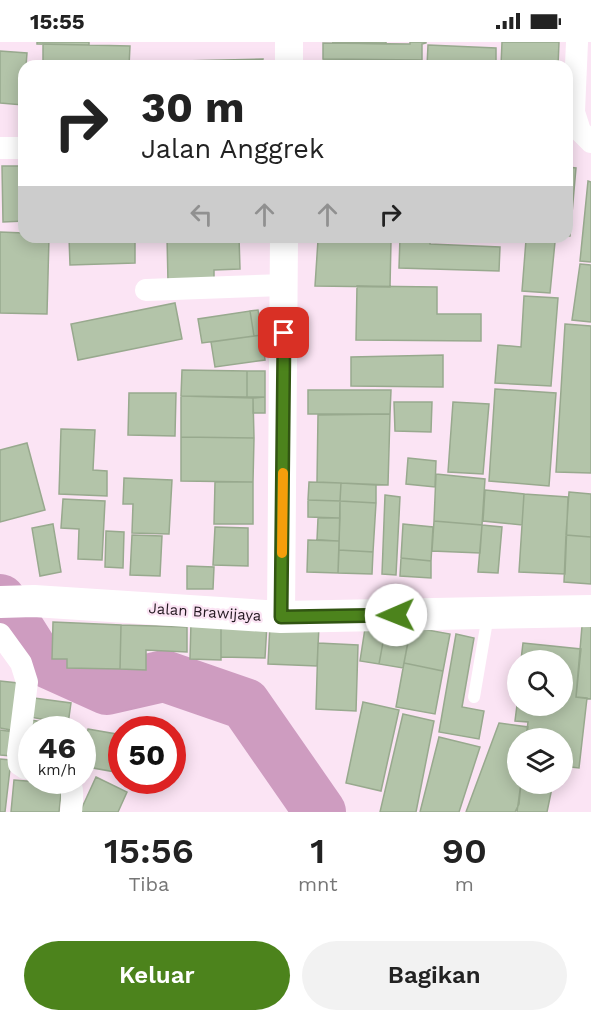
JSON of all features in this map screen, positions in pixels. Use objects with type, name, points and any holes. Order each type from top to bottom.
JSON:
[{"type":"main road","name":"Jalan Brawijaya","points":[[0,602],[34,601],[281,617],[591,611]]},
{"type":"street","points":[[289,60],[290,42]]},
{"type":"street","points":[[577,42],[574,112],[580,131],[591,142]]},
{"type":"street","points":[[0,148],[18,148]]},
{"type":"street","points":[[281,617],[284,243]]},
{"type":"street","points":[[146,290],[284,285]]},
{"type":"street","points":[[0,634],[21,663],[27,682],[23,716]]},
{"type":"street","points":[[71,812],[72,794]]},
{"type":"lane","points":[[474,697],[488,614]]},
{"type":"building","points":[[37,42],[89,42],[89,45],[37,44]]},
{"type":"building","points":[[386,42],[386,44],[333,43]]},
{"type":"building","points":[[410,42],[426,42],[422,44],[422,60],[323,59],[323,43],[410,44]]},
{"type":"building","points":[[502,42],[559,42],[558,60],[501,60]]},
{"type":"building","points":[[43,44],[130,46],[129,60],[43,60]]},
{"type":"building","points":[[428,45],[496,48],[496,60],[427,60]]},
{"type":"building","points":[[0,51],[27,53],[26,60],[18,60],[18,105],[0,103]]},
{"type":"building","points":[[323,59],[422,60],[323,60]]},
{"type":"building","points":[[2,166],[18,166],[18,221],[3,222]]},
{"type":"building","points":[[573,168],[576,168],[573,202]]},
{"type":"building","points":[[588,181],[591,182],[591,262],[580,261]]},
{"type":"building","points":[[0,232],[18,233],[18,243],[49,243],[47,314],[0,313]]},
{"type":"building","points":[[69,243],[135,243],[135,263],[70,265]]},
{"type":"building","points":[[167,243],[239,243],[240,269],[214,270],[214,281],[168,282]]},
{"type":"building","points":[[318,243],[391,243],[390,287],[315,286]]},
{"type":"building","points":[[400,243],[500,247],[499,271],[399,268]]},
{"type":"building","points":[[526,243],[555,243],[550,293],[522,291]]},
{"type":"building","points":[[580,264],[591,265],[591,322],[572,320]]},
{"type":"building","points":[[357,286],[437,287],[437,314],[481,314],[481,341],[356,340]]},
{"type":"building","points":[[524,296],[558,298],[551,386],[495,383],[498,345],[521,347]]},
{"type":"building","points":[[175,303],[182,339],[78,360],[71,324]]},
{"type":"building","points":[[258,310],[262,335],[254,336],[250,311]]},
{"type":"building","points":[[250,311],[254,336],[202,343],[198,319]]},
{"type":"building","points":[[565,324],[591,326],[591,473],[556,472]]},
{"type":"building","points":[[262,335],[265,360],[215,367],[211,342]]},
{"type":"building","points":[[443,355],[443,387],[351,386],[351,357]]},
{"type":"building","points":[[182,370],[247,371],[247,397],[181,396]]},
{"type":"building","points":[[247,371],[265,371],[265,397],[247,397]]},
{"type":"building","points":[[495,389],[556,393],[549,486],[489,481]]},
{"type":"building","points":[[308,390],[391,390],[390,414],[308,414]]},
{"type":"building","points":[[129,393],[176,393],[175,436],[128,435]]},
{"type":"building","points":[[181,396],[253,398],[254,438],[181,437]]},
{"type":"building","points":[[265,397],[265,413],[253,413],[253,398]]},
{"type":"building","points":[[394,402],[432,402],[431,432],[395,431]]},
{"type":"building","points":[[453,402],[489,404],[483,474],[448,472]]},
{"type":"building","points":[[390,414],[388,485],[317,482],[318,415]]},
{"type":"building","points":[[61,429],[95,430],[93,470],[107,471],[107,496],[59,494]]},
{"type":"building","points":[[181,437],[254,438],[253,482],[181,481]]},
{"type":"building","points":[[27,443],[45,510],[0,522],[0,450]]},
{"type":"building","points":[[408,458],[436,461],[435,487],[406,484]]},
{"type":"building","points":[[436,474],[485,479],[482,525],[434,521]]},
{"type":"building","points":[[124,478],[172,480],[169,534],[132,533],[133,504],[123,504]]},
{"type":"building","points":[[215,482],[253,482],[253,524],[214,524]]},
{"type":"building","points":[[309,482],[341,483],[340,501],[308,500]]},
{"type":"building","points":[[341,483],[376,485],[376,503],[340,501]]},
{"type":"building","points":[[485,490],[524,494],[522,525],[483,521]]},
{"type":"building","points":[[569,492],[591,494],[591,537],[566,535]]},
{"type":"building","points":[[524,494],[568,497],[565,574],[519,572]]},
{"type":"building","points":[[385,495],[400,497],[396,575],[382,574]]},
{"type":"building","points":[[63,499],[105,501],[102,560],[78,559],[79,529],[61,528]]},
{"type":"building","points":[[308,500],[340,501],[340,518],[308,517]]},
{"type":"building","points":[[340,501],[376,503],[373,552],[339,550]]},
{"type":"building","points":[[318,518],[340,518],[339,541],[317,540]]},
{"type":"building","points":[[434,521],[482,525],[480,553],[432,551]]},
{"type":"building","points":[[53,524],[61,572],[40,576],[32,528]]},
{"type":"building","points":[[403,524],[433,527],[431,561],[401,558]]},
{"type":"building","points":[[482,525],[502,527],[498,573],[478,572]]},
{"type":"building","points":[[215,527],[248,528],[248,566],[213,565]]},
{"type":"building","points":[[106,531],[124,532],[123,568],[105,567]]},
{"type":"building","points":[[132,535],[162,536],[160,576],[130,575]]},
{"type":"building","points":[[566,535],[591,537],[591,584],[564,582]]},
{"type":"building","points":[[308,540],[339,541],[338,573],[307,572]]},
{"type":"building","points":[[339,550],[373,552],[372,574],[338,573]]},
{"type":"building","points":[[401,558],[431,561],[431,578],[400,576]]},
{"type":"building","points":[[187,566],[214,567],[213,589],[187,589]]},
{"type":"building","points":[[53,622],[121,625],[120,669],[67,668],[67,659],[52,659]]},
{"type":"building","points":[[191,622],[221,622],[221,660],[190,659]]},
{"type":"building","points":[[221,622],[267,624],[265,658],[221,657]]},
{"type":"building","points":[[366,622],[386,626],[379,664],[360,661]]},
{"type":"building","points":[[270,624],[319,626],[317,666],[268,664]]},
{"type":"building","points":[[121,625],[187,627],[187,652],[146,650],[146,670],[120,669]]},
{"type":"building","points":[[386,626],[410,631],[403,668],[379,664]]},
{"type":"building","points":[[582,626],[591,626],[591,699],[576,697]]},
{"type":"building","points":[[411,627],[450,634],[443,671],[404,663]]},
{"type":"building","points":[[456,634],[474,638],[462,707],[484,711],[479,739],[439,732]]},
{"type":"building","points":[[318,643],[358,645],[356,711],[316,709]]},
{"type":"building","points":[[523,643],[581,649],[576,697],[587,698],[579,768],[573,767],[573,728],[527,728],[528,722],[515,721],[516,716],[573,716],[573,650],[522,650]]},
{"type":"building","points":[[404,663],[443,671],[435,714],[396,707]]},
{"type":"building","points":[[0,681],[18,683],[11,730],[0,728]]},
{"type":"building","points":[[34,698],[71,703],[69,716],[30,716]]},
{"type":"building","points":[[363,702],[399,710],[381,791],[346,783]]},
{"type":"building","points":[[403,714],[434,721],[416,812],[380,812]]},
{"type":"building","points":[[499,723],[528,727],[507,728],[507,794],[520,794],[515,812],[466,812]]},
{"type":"building","points":[[0,730],[14,732],[11,756],[0,755]]},
{"type":"building","points":[[96,730],[108,733],[108,771],[96,769]]},
{"type":"building","points":[[439,737],[480,747],[459,812],[420,812]]},
{"type":"building","points":[[0,759],[11,760],[5,812],[0,812]]},
{"type":"building","points":[[96,777],[108,783],[108,794],[126,794],[118,812],[80,812],[88,794],[96,794]]},
{"type":"building","points":[[14,780],[18,780],[18,794],[61,794],[59,812],[11,812]]},
{"type":"building","points":[[519,794],[551,794],[547,812],[517,812]]},
{"type":"waterway","points":[[0,600],[36,657],[107,689],[164,676],[245,704],[320,812]]},
{"type":"slow traffic","points":[[282,553],[283,473]]},
{"type":"route","points":[[284,333],[281,617],[396,615]]}]
